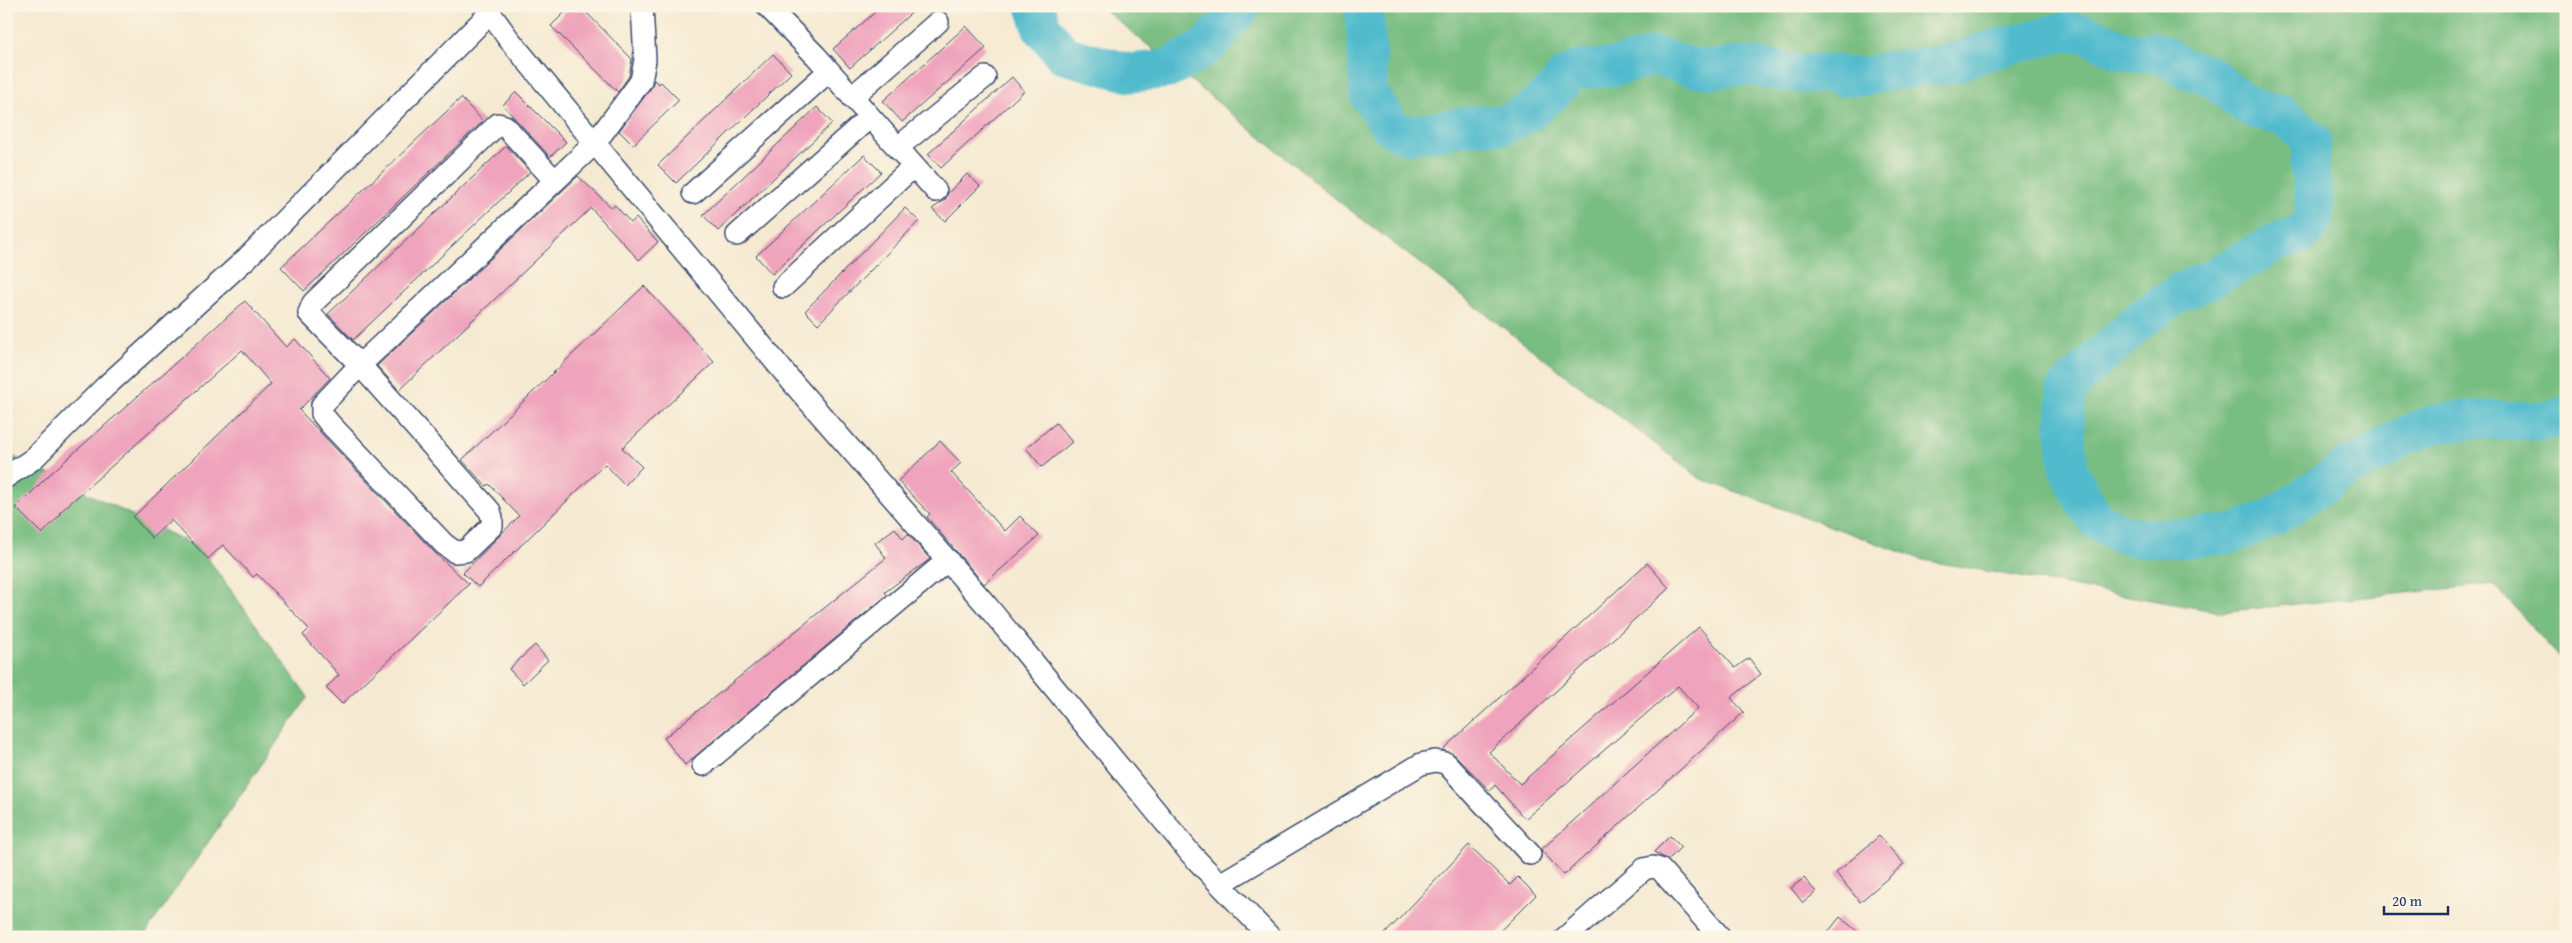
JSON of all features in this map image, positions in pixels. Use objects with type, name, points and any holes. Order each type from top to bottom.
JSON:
[{"type":"street","points":[[554,181],[505,126],[498,124],[313,303],[309,313],[360,365],[490,511],[492,526],[466,551],[455,552],[444,544],[322,414],[322,405],[360,365],[595,143],[641,81],[645,65],[642,6]]},
{"type":"street","points":[[767,6],[829,71],[936,191]]},
{"type":"street","points":[[6,477],[32,459],[105,387],[246,260],[491,9],[595,143],[793,383],[948,560],[1220,884],[1270,937]]},
{"type":"street","points":[[852,97],[938,22]]},
{"type":"street","points":[[693,193],[829,71]]},
{"type":"street","points":[[897,148],[985,77]]},
{"type":"street","points":[[737,235],[870,117]]},
{"type":"street","points":[[783,287],[914,166]]},
{"type":"street","points":[[703,765],[948,560]]},
{"type":"street","points":[[1220,884],[1421,764],[1435,761],[1446,762],[1530,854]]},
{"type":"street","points":[[1566,937],[1644,870],[1654,866],[1660,869],[1720,937]]},
{"type":"green space","points":[[1100,6],[2566,6],[2566,665],[2494,584],[2220,612],[1923,560],[1701,479],[1337,200]]},
{"type":"green space","points":[[6,453],[201,549],[308,697],[143,937],[6,937]]},
{"type":"building","points":[[571,6],[580,6],[632,59],[629,76],[618,92],[551,26]]},
{"type":"building","points":[[882,6],[919,6],[850,68],[833,49]]},
{"type":"building","points":[[966,26],[986,48],[902,122],[883,101]]},
{"type":"building","points":[[773,54],[791,73],[676,183],[658,165]]},
{"type":"building","points":[[1012,77],[1024,91],[941,168],[928,154]]},
{"type":"building","points":[[654,80],[659,84],[661,82],[679,100],[633,145],[619,131],[651,88]]},
{"type":"building","points":[[516,92],[566,142],[550,157],[503,105]]},
{"type":"building","points":[[461,98],[483,121],[304,291],[281,267]]},
{"type":"building","points":[[817,107],[832,123],[718,231],[703,215]]},
{"type":"building","points":[[506,146],[530,172],[353,340],[328,314]]},
{"type":"building","points":[[864,155],[881,172],[772,274],[756,256]]},
{"type":"building","points":[[967,174],[980,186],[945,221],[932,209],[945,200],[948,193]]},
{"type":"building","points":[[578,176],[612,208],[615,205],[631,223],[636,218],[658,242],[639,260],[591,208],[399,390],[377,366]]},
{"type":"building","points":[[905,208],[919,221],[818,324],[805,311]]},
{"type":"building","points":[[644,286],[714,362],[622,448],[642,467],[625,485],[605,464],[478,587],[463,573],[519,516],[489,484],[486,486],[462,460]]},
{"type":"building","points":[[245,301],[286,347],[295,339],[330,378],[299,410],[435,553],[469,584],[342,704],[326,688],[339,675],[303,635],[309,629],[257,574],[253,577],[223,545],[208,559],[171,520],[152,538],[133,517],[271,384],[242,350],[59,513],[61,514],[42,534],[16,508],[49,475]]},
{"type":"building","points":[[1056,423],[1072,442],[1042,467],[1026,448]]},
{"type":"building","points":[[940,441],[961,463],[951,472],[1005,531],[1020,516],[1039,536],[984,584],[927,517],[930,514],[898,481]]},
{"type":"building","points":[[895,528],[903,539],[908,534],[930,559],[885,592],[887,595],[685,765],[664,738],[886,558],[875,543]]},
{"type":"building","points":[[1647,563],[1669,588],[1489,752],[1520,784],[1699,627],[1735,668],[1749,658],[1761,674],[1731,698],[1744,712],[1564,875],[1541,850],[1698,708],[1678,686],[1525,819],[1495,785],[1490,791],[1455,755],[1442,750]]},
{"type":"building","points":[[535,645],[548,660],[523,684],[509,669]]},
{"type":"building","points":[[1670,836],[1681,847],[1668,860],[1654,852]]},
{"type":"building","points":[[1879,836],[1904,864],[1860,902],[1836,873]]},
{"type":"building","points":[[1469,845],[1510,885],[1518,877],[1536,895],[1494,937],[1382,937]]},
{"type":"building","points":[[1804,878],[1816,892],[1803,903],[1791,888]]},
{"type":"building","points":[[1840,917],[1864,937],[1824,937]]},
{"type":"waterway","points":[[1035,6],[1042,28],[1064,55],[1130,73],[1168,69],[1208,46],[1242,6]]},
{"type":"waterway","points":[[1364,6],[1369,95],[1392,128],[1409,135],[1475,125],[1505,125],[1528,113],[1550,95],[1567,75],[1579,70],[1614,67],[1656,56],[1690,67],[1711,69],[1745,66],[1800,74],[1832,73],[1842,77],[1869,76],[1887,71],[1950,64],[1987,51],[2067,31],[2087,34],[2121,50],[2134,53],[2153,51],[2166,56],[2187,70],[2207,73],[2246,105],[2263,112],[2283,114],[2312,141],[2309,169],[2313,185],[2315,217],[2304,233],[2275,243],[2209,280],[2179,293],[2139,321],[2066,389],[2065,430],[2069,470],[2096,520],[2120,533],[2139,538],[2188,538],[2234,534],[2272,518],[2350,466],[2372,456],[2404,436],[2431,425],[2462,420],[2550,421],[2566,416]]}]
